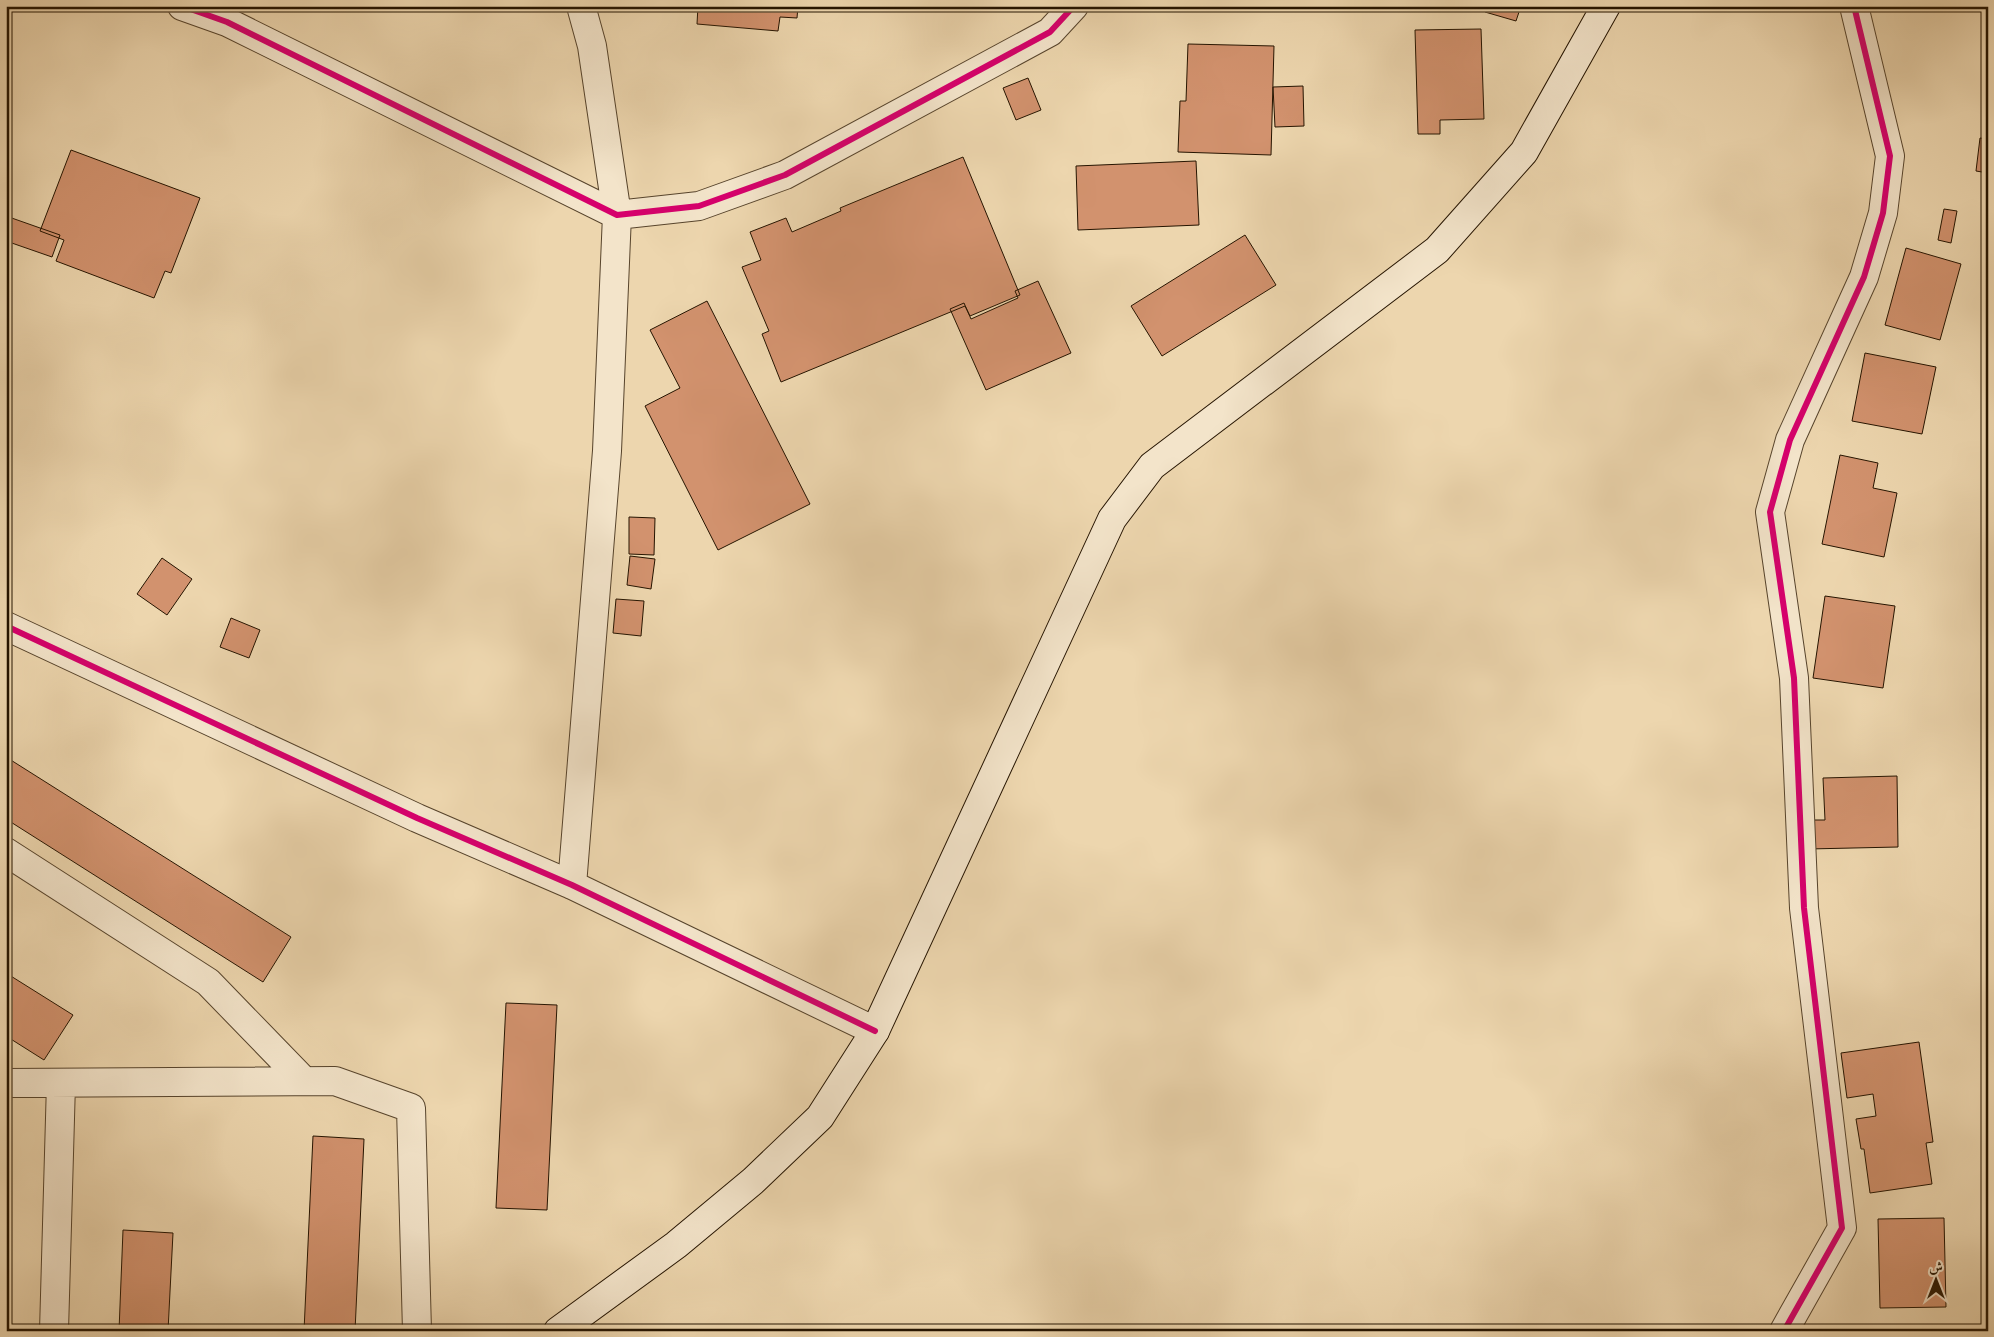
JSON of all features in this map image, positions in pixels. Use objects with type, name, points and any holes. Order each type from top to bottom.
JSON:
[{"type":"street","points":[[182,6],[227,22],[618,216],[699,206],[785,175],[1050,32],[1074,6]]},
{"type":"street","points":[[572,885],[607,452],[618,216],[592,46],[581,6]]},
{"type":"street","points":[[558,1331],[676,1245],[760,1175],[820,1117],[875,1031],[1112,519],[1152,466],[1437,250],[1524,152],[1606,6]]},
{"type":"street","points":[[1784,1331],[1842,1228],[1804,908],[1794,678],[1770,512],[1790,440],[1864,277],[1883,213],[1890,156],[1854,6]]},
{"type":"street","points":[[6,626],[417,818],[572,885],[875,1031]]},
{"type":"street","points":[[6,852],[208,982],[304,1081]]},
{"type":"street","points":[[6,1083],[335,1081],[411,1108],[417,1331]]},
{"type":"street","points":[[54,1331],[61,1083]]},
{"type":"building","points":[[631,6],[679,6],[679,11],[631,10]]},
{"type":"building","points":[[698,6],[798,6],[797,18],[780,17],[778,31],[697,24]]},
{"type":"building","points":[[1486,6],[1521,6],[1516,21],[1485,12]]},
{"type":"building","points":[[1941,6],[1988,6],[1988,8],[1941,7]]},
{"type":"building","points":[[1481,29],[1484,119],[1440,120],[1440,134],[1418,134],[1415,30]]},
{"type":"building","points":[[1188,44],[1274,46],[1271,155],[1178,152],[1180,101],[1186,101]]},
{"type":"building","points":[[1028,78],[1041,110],[1016,120],[1003,88]]},
{"type":"building","points":[[1303,86],[1304,126],[1275,127],[1273,87]]},
{"type":"building","points":[[6,91],[10,122],[6,123]]},
{"type":"building","points":[[1980,138],[1988,139],[1988,173],[1976,171]]},
{"type":"building","points":[[71,150],[200,198],[171,273],[165,271],[154,298],[56,261],[64,240],[40,231]]},
{"type":"building","points":[[963,157],[1020,295],[970,316],[965,306],[781,382],[762,334],[769,331],[742,267],[761,260],[750,232],[786,218],[792,232],[841,211],[840,208]]},
{"type":"building","points":[[1196,161],[1199,225],[1078,230],[1076,166]]},
{"type":"building","points":[[1944,209],[1957,211],[1951,243],[1938,240]]},
{"type":"building","points":[[6,216],[60,235],[52,257],[6,241]]},
{"type":"building","points":[[1245,235],[1276,285],[1162,356],[1131,306]]},
{"type":"building","points":[[1906,248],[1961,264],[1940,340],[1885,325]]},
{"type":"building","points":[[1038,281],[1071,353],[986,390],[950,309],[964,303],[971,319],[1018,298],[1015,291]]},
{"type":"building","points":[[707,301],[810,504],[718,550],[645,406],[680,388],[650,330]]},
{"type":"building","points":[[1865,353],[1936,367],[1922,434],[1852,421]]},
{"type":"building","points":[[1840,455],[1878,463],[1873,488],[1897,493],[1884,557],[1822,544]]},
{"type":"building","points":[[629,517],[655,518],[654,555],[629,554]]},
{"type":"building","points":[[630,556],[655,559],[651,589],[627,585]]},
{"type":"building","points":[[162,558],[192,579],[167,615],[137,594]]},
{"type":"building","points":[[1825,596],[1895,606],[1883,688],[1813,678]]},
{"type":"building","points":[[616,599],[644,601],[641,636],[613,633]]},
{"type":"building","points":[[231,618],[260,630],[249,658],[220,647]]},
{"type":"building","points":[[6,757],[291,937],[263,982],[6,819]]},
{"type":"building","points":[[1897,776],[1898,847],[1808,849],[1807,820],[1825,820],[1823,778]]},
{"type":"building","points":[[6,973],[73,1015],[44,1060],[6,1036]]},
{"type":"building","points":[[506,1003],[557,1005],[547,1210],[496,1208]]},
{"type":"building","points":[[1919,1042],[1933,1142],[1926,1143],[1932,1184],[1870,1193],[1864,1149],[1861,1149],[1856,1119],[1876,1116],[1873,1094],[1847,1098],[1841,1053]]},
{"type":"building","points":[[313,1136],[364,1139],[355,1331],[304,1331]]},
{"type":"building","points":[[1944,1218],[1946,1307],[1880,1308],[1878,1219]]},
{"type":"building","points":[[123,1230],[173,1233],[168,1331],[119,1331]]},
{"type":"cycle path","points":[[182,6],[227,22],[617,215],[699,206],[785,175],[1050,32],[1074,6]]},
{"type":"cycle path","points":[[1784,1331],[1842,1228],[1804,908],[1794,678],[1770,512],[1790,440],[1864,277],[1883,213],[1890,156],[1854,6]]},
{"type":"cycle path","points":[[6,626],[417,818],[572,885],[875,1031]]}]
